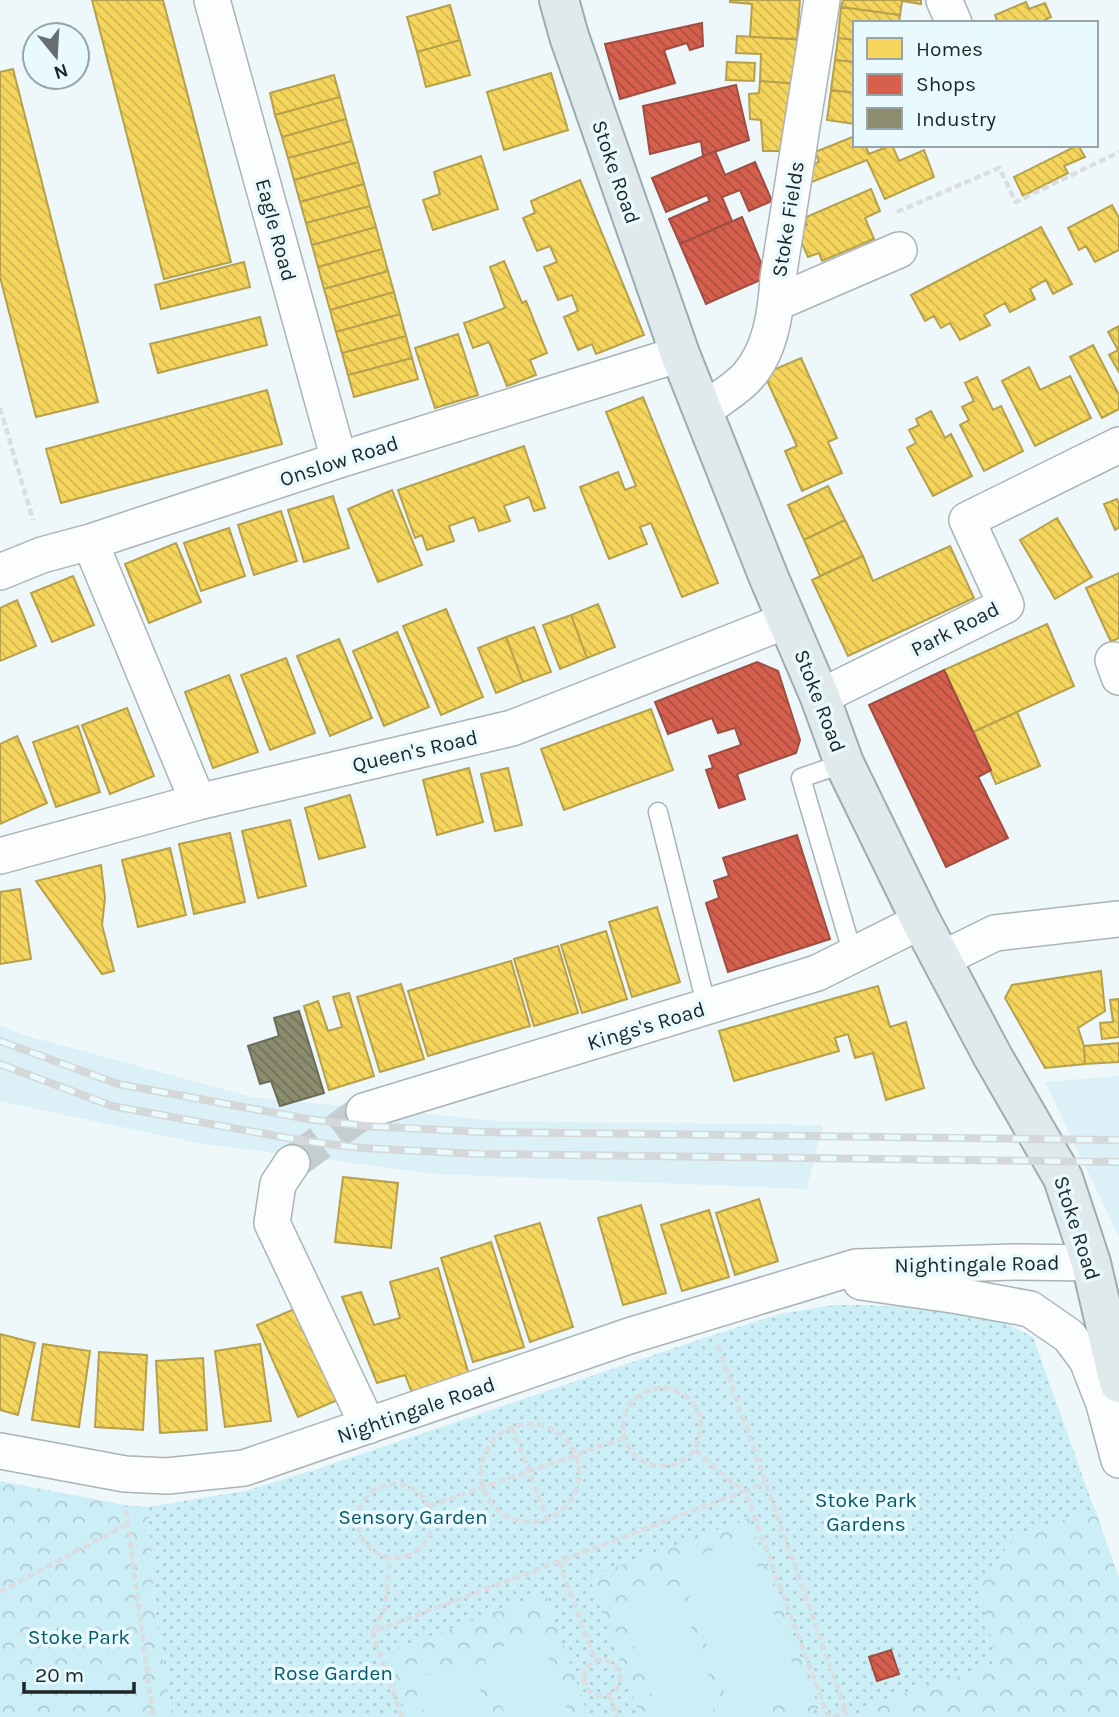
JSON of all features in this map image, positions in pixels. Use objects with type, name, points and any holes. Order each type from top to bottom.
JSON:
[{"type":"main road","name":"Stoke Road","points":[[559,0],[569,36],[680,354],[820,697],[844,763],[921,921],[993,1057],[1063,1178],[1091,1263],[1119,1383]]},
{"type":"street","name":"Eagle Road","points":[[212,0],[339,460]]},
{"type":"street","name":"Stoke Fields","points":[[703,411],[747,377],[767,345],[776,303],[822,0]]},
{"type":"street","points":[[944,0],[953,21]]},
{"type":"street","points":[[776,303],[899,250]]},
{"type":"street","name":"Onslow Road","points":[[0,572],[43,555],[339,460],[680,354]]},
{"type":"street","name":"Park Road","points":[[820,697],[1006,605],[967,520],[1119,445]]},
{"type":"street","points":[[90,542],[198,802]]},
{"type":"street","name":"Queen's Road","points":[[16,852],[198,802],[512,727],[788,620]]},
{"type":"street","points":[[942,959],[995,933],[1119,919]]},
{"type":"street","name":"Kings's Road","points":[[364,1111],[817,973],[921,921]]},
{"type":"street","points":[[292,1163],[278,1185],[272,1223],[368,1426]]},
{"type":"street","name":"Nightingale Road","points":[[0,1451],[125,1474],[167,1476],[244,1468],[616,1341],[856,1267],[1014,1262],[1091,1263]]},
{"type":"street","name":"Nightingale Road","points":[[822,1276],[1030,1309],[1069,1336],[1087,1360],[1104,1404],[1119,1460]]},
{"type":"lane","points":[[844,763],[801,779],[853,954]]},
{"type":"lane","points":[[658,812],[707,1008]]},
{"type":"path","points":[[899,250],[885,218],[999,167],[1016,202],[1119,152]]},
{"type":"path","points":[[0,408],[43,555]]},
{"type":"path","points":[[706,1312],[847,1715],[833,1717]]},
{"type":"path","points":[[656,1388],[682,1392],[699,1412],[702,1425],[701,1438],[695,1450],[685,1459],[662,1467],[638,1459],[629,1450],[622,1425],[625,1412],[632,1401],[643,1392],[656,1388]]},
{"type":"path","points":[[527,1423],[557,1431],[568,1441],[576,1454],[580,1470],[578,1485],[566,1506],[548,1519],[532,1522],[509,1517],[490,1503],[483,1489],[480,1474],[486,1452],[499,1434],[512,1427],[527,1423]]},
{"type":"path","points":[[512,1427],[548,1519]]},
{"type":"path","points":[[429,1506],[624,1438]]},
{"type":"path","points":[[695,1450],[744,1491],[828,1717]]},
{"type":"path","points":[[125,1474],[127,1524],[153,1717]]},
{"type":"path","points":[[400,1484],[422,1495],[429,1506],[431,1528],[421,1548],[401,1557],[390,1558],[378,1554],[368,1546],[358,1523],[360,1510],[375,1489],[400,1484]]},
{"type":"path","points":[[372,1632],[765,1484]]},
{"type":"path","points":[[0,1592],[127,1524]]},
{"type":"path","points":[[390,1558],[385,1608],[372,1632],[402,1717]]},
{"type":"path","points":[[559,1562],[595,1660]]},
{"type":"path","points":[[595,1660],[609,1661],[619,1671],[619,1685],[609,1695],[595,1694],[585,1684],[585,1670],[595,1660]]},
{"type":"path","points":[[609,1695],[617,1717]]},
{"type":"shaded area","points":[[0,1025],[20,1034],[252,1097],[497,1121],[823,1125],[807,1189],[437,1174],[197,1143],[0,1101]]},
{"type":"shaded area","points":[[1119,1076],[1119,1237],[1045,1082]]},
{"type":"green space","name":"Stoke Park Gardens","points":[[834,1305],[896,1306],[978,1316],[1002,1322],[1033,1337],[1119,1579],[1119,1717],[172,1717],[154,1601],[148,1507],[245,1491],[780,1314]]},
{"type":"green space","name":"Stoke Park","points":[[0,1481],[148,1507],[154,1601],[172,1717],[0,1717]]},
{"type":"green space","points":[[1095,1509],[1119,1579],[1119,1717],[863,1717],[871,1707],[883,1700],[998,1664],[977,1584],[1017,1536]]},
{"type":"green space","points":[[749,1518],[819,1708],[793,1717],[640,1717],[589,1577]]},
{"type":"green space","points":[[747,1538],[804,1696],[744,1717],[733,1717],[677,1563]]},
{"type":"green space","points":[[675,1583],[720,1707],[692,1717],[660,1717],[619,1604]]},
{"type":"green space","points":[[545,1594],[589,1717],[407,1717],[384,1653]]},
{"type":"green space","points":[[539,1633],[570,1717],[506,1717],[483,1654]]},
{"type":"green space","points":[[469,1659],[490,1717],[426,1717],[413,1680]]},
{"type":"building: Homes","points":[[92,0],[163,0],[231,262],[164,279]]},
{"type":"building: Homes","points":[[730,0],[800,0],[797,39],[750,37],[752,4]]},
{"type":"building: Homes","points":[[843,0],[921,0],[921,4],[902,1],[900,15],[841,7]]},
{"type":"building: Homes","points":[[1026,2],[1029,9],[1045,3],[1051,17],[1043,21],[997,21],[995,15]]},
{"type":"building: Homes","points":[[450,5],[460,40],[417,52],[407,17]]},
{"type":"building: Homes","points":[[841,7],[900,15],[899,21],[853,21],[853,40],[838,38]]},
{"type":"building: Homes","points":[[737,36],[808,40],[803,84],[760,81],[761,54],[736,53]]},
{"type":"building: Homes","points":[[838,38],[853,40],[853,62],[835,60]]},
{"type":"building: Homes","points":[[460,40],[470,75],[426,87],[417,52]]},
{"type":"building: Homes","points":[[835,60],[853,62],[853,93],[831,90]]},
{"type":"building: Homes","points":[[727,62],[755,63],[754,81],[726,80]]},
{"type":"building: Homes","points":[[13,69],[98,402],[36,417],[0,277],[0,72]]},
{"type":"building: Homes","points":[[551,73],[568,130],[504,150],[487,92]]},
{"type":"building: Homes","points":[[334,75],[340,97],[275,115],[270,93]]},
{"type":"building: Homes","points":[[760,81],[803,84],[793,151],[763,151],[761,120],[750,119],[749,94],[759,93]]},
{"type":"building: Homes","points":[[831,90],[853,93],[853,124],[827,120]]},
{"type":"building: Homes","points":[[340,97],[346,119],[282,137],[275,115]]},
{"type":"building: Homes","points":[[346,119],[352,141],[288,158],[282,137]]},
{"type":"building: Homes","points":[[853,137],[853,147],[866,147],[869,154],[893,147],[899,161],[924,150],[934,177],[885,199],[867,160],[802,186],[805,167],[819,162],[815,152]]},
{"type":"building: Homes","points":[[352,141],[358,162],[294,180],[288,158]]},
{"type":"building: Homes","points":[[1074,147],[1079,147],[1085,157],[1064,166],[1068,173],[1023,196],[1014,177]]},
{"type":"building: Homes","points":[[481,156],[498,209],[433,230],[423,200],[440,194],[434,172]]},
{"type":"building: Homes","points":[[358,162],[364,184],[300,202],[294,180]]},
{"type":"building: Homes","points":[[580,180],[644,335],[596,354],[592,344],[578,350],[564,317],[578,311],[572,295],[558,300],[544,267],[557,262],[550,246],[537,251],[523,218],[535,213],[531,201]]},
{"type":"building: Homes","points":[[364,184],[370,206],[306,223],[300,202]]},
{"type":"building: Homes","points":[[871,189],[880,211],[865,218],[874,239],[822,261],[819,253],[808,257],[796,230],[807,225],[804,218]]},
{"type":"building: Homes","points":[[1112,205],[1119,218],[1119,250],[1095,262],[1086,246],[1079,250],[1068,228]]},
{"type":"building: Homes","points":[[370,206],[376,227],[312,245],[306,223]]},
{"type":"building: Homes","points":[[376,227],[382,249],[318,267],[312,245]]},
{"type":"building: Homes","points":[[1041,227],[1072,284],[1053,294],[1046,280],[1030,289],[1035,299],[1010,312],[1005,303],[984,315],[990,325],[960,340],[950,323],[941,328],[934,316],[925,321],[911,295]]},
{"type":"building: Homes","points":[[382,249],[388,271],[324,289],[318,267]]},
{"type":"building: Homes","points":[[504,261],[522,303],[526,301],[547,353],[530,360],[536,375],[507,386],[489,342],[473,348],[464,323],[505,308],[490,267]]},
{"type":"building: Homes","points":[[244,262],[250,287],[161,309],[155,285]]},
{"type":"building: Homes","points":[[388,271],[394,292],[330,310],[324,289]]},
{"type":"building: Homes","points":[[394,292],[400,314],[336,332],[330,310]]},
{"type":"building: Homes","points":[[400,314],[406,336],[342,353],[336,332]]},
{"type":"building: Homes","points":[[260,317],[267,345],[158,373],[150,344]]},
{"type":"building: Homes","points":[[1119,326],[1119,372],[1109,355],[1118,350],[1108,332]]},
{"type":"building: Homes","points":[[458,334],[478,395],[435,408],[415,348]]},
{"type":"building: Homes","points":[[406,336],[412,358],[348,375],[342,353]]},
{"type":"building: Homes","points":[[1093,345],[1119,395],[1119,409],[1102,418],[1070,357]]},
{"type":"building: Homes","points":[[412,358],[418,379],[354,397],[348,375]]},
{"type":"building: Homes","points":[[801,358],[837,438],[828,442],[842,473],[802,491],[785,451],[797,446],[764,374]]},
{"type":"building: Homes","points":[[1029,367],[1040,390],[1070,376],[1091,418],[1035,446],[1002,381]]},
{"type":"building: Homes","points":[[977,377],[993,410],[1001,406],[1023,451],[984,471],[960,425],[969,420],[962,407],[974,401],[965,383]]},
{"type":"building: Homes","points":[[267,390],[282,444],[61,503],[46,449]]},
{"type":"building: Homes","points":[[643,397],[718,583],[682,597],[651,523],[640,527],[647,544],[609,559],[580,487],[618,472],[625,490],[636,486],[606,412]]},
{"type":"building: Homes","points":[[931,411],[945,438],[951,434],[972,476],[933,496],[907,448],[916,443],[909,430],[919,425],[916,419]]},
{"type":"building: Homes","points":[[524,446],[545,508],[534,511],[529,497],[504,506],[510,521],[479,531],[474,517],[449,526],[454,541],[427,550],[422,535],[415,538],[398,490]]},
{"type":"building: Homes","points":[[828,486],[845,520],[804,540],[788,505]]},
{"type":"building: Homes","points":[[392,490],[422,565],[378,582],[348,509]]},
{"type":"building: Homes","points":[[333,496],[349,548],[304,562],[288,510]]},
{"type":"building: Homes","points":[[1117,499],[1119,528],[1115,530],[1104,504]]},
{"type":"building: Homes","points":[[281,511],[297,561],[254,575],[238,525]]},
{"type":"building: Homes","points":[[1057,518],[1092,577],[1055,599],[1020,540]]},
{"type":"building: Homes","points":[[845,520],[863,556],[820,576],[804,540]]},
{"type":"building: Homes","points":[[229,528],[245,576],[201,591],[184,543]]},
{"type":"building: Homes","points":[[176,543],[201,602],[149,623],[125,564]]},
{"type":"building: Homes","points":[[950,546],[974,598],[848,656],[812,580],[863,556],[873,581]]},
{"type":"building: Homes","points":[[1119,573],[1119,638],[1111,642],[1086,588]]},
{"type":"building: Homes","points":[[73,576],[94,625],[52,642],[31,593]]},
{"type":"building: Homes","points":[[17,600],[36,646],[0,661],[0,608]]},
{"type":"building: Homes","points":[[598,604],[615,647],[587,658],[571,615]]},
{"type":"building: Homes","points":[[446,609],[483,697],[441,715],[403,626]]},
{"type":"building: Homes","points":[[571,615],[587,658],[560,669],[543,625]]},
{"type":"building: Homes","points":[[1047,624],[1074,686],[973,732],[944,670]]},
{"type":"building: Homes","points":[[534,627],[551,672],[523,682],[506,637]]},
{"type":"building: Homes","points":[[397,632],[429,707],[384,726],[353,651]]},
{"type":"building: Homes","points":[[506,637],[523,682],[496,693],[478,648]]},
{"type":"building: Homes","points":[[339,639],[372,718],[330,736],[297,656]]},
{"type":"building: Homes","points":[[286,658],[315,733],[270,750],[241,675]]},
{"type":"building: Homes","points":[[229,675],[258,752],[213,768],[185,692]]},
{"type":"building: Homes","points":[[127,708],[154,776],[110,794],[82,725]]},
{"type":"building: Homes","points":[[651,709],[673,770],[564,810],[541,749]]},
{"type":"building: Homes","points":[[1017,712],[1040,766],[996,784],[973,732]]},
{"type":"building: Homes","points":[[78,726],[100,792],[56,807],[33,742]]},
{"type":"building: Homes","points":[[17,736],[47,803],[0,824],[0,744]]},
{"type":"building: Homes","points":[[469,768],[483,822],[437,835],[423,780]]},
{"type":"building: Homes","points":[[508,768],[522,825],[495,831],[481,774]]},
{"type":"building: Homes","points":[[350,795],[365,847],[319,859],[305,808]]},
{"type":"building: Homes","points":[[290,820],[306,886],[258,898],[242,831]]},
{"type":"building: Homes","points":[[230,833],[245,902],[194,914],[179,844]]},
{"type":"building: Homes","points":[[170,848],[186,915],[138,927],[122,860]]},
{"type":"building: Homes","points":[[101,865],[105,898],[102,925],[114,971],[102,974],[36,881]]},
{"type":"building: Homes","points":[[20,889],[31,959],[0,964],[0,892]]},
{"type":"building: Homes","points":[[657,907],[680,982],[632,997],[609,922]]},
{"type":"building: Homes","points":[[606,931],[627,999],[582,1013],[561,945]]},
{"type":"building: Homes","points":[[558,946],[578,1013],[534,1026],[514,959]]},
{"type":"building: Homes","points":[[511,961],[530,1026],[428,1056],[408,991]]},
{"type":"building: Homes","points":[[1101,971],[1105,1011],[1078,1028],[1084,1046],[1085,1064],[1045,1068],[1005,998],[1012,985]]},
{"type":"building: Homes","points":[[401,984],[424,1059],[380,1072],[357,997]]},
{"type":"building: Homes","points":[[878,986],[890,1027],[906,1022],[924,1088],[886,1100],[873,1053],[855,1058],[848,1034],[835,1038],[839,1051],[734,1081],[719,1031]]},
{"type":"building: Homes","points":[[349,993],[374,1076],[329,1090],[304,1006],[318,1001],[328,1031],[342,1027],[333,997]]},
{"type":"building: Homes","points":[[1119,999],[1119,1037],[1102,1039],[1100,1023],[1113,1022],[1110,1000]]},
{"type":"building: Homes","points":[[1119,1043],[1119,1062],[1085,1064],[1084,1046]]},
{"type":"building: Homes","points":[[343,1177],[398,1183],[391,1248],[335,1242]]},
{"type":"building: Homes","points":[[759,1199],[778,1261],[735,1275],[716,1213]]},
{"type":"building: Homes","points":[[641,1205],[666,1293],[623,1305],[598,1218]]},
{"type":"building: Homes","points":[[709,1210],[729,1277],[682,1291],[661,1225]]},
{"type":"building: Homes","points":[[540,1223],[573,1327],[530,1342],[495,1236]]},
{"type":"building: Homes","points":[[491,1242],[524,1347],[473,1362],[441,1258]]},
{"type":"building: Homes","points":[[438,1268],[469,1375],[412,1393],[405,1375],[377,1383],[342,1297],[361,1292],[374,1325],[400,1318],[390,1282]]},
{"type":"building: Homes","points":[[299,1307],[340,1399],[298,1417],[257,1325]]},
{"type":"building: Homes","points":[[0,1334],[35,1343],[18,1415],[0,1410]]},
{"type":"building: Homes","points":[[43,1344],[90,1351],[79,1427],[32,1420]]},
{"type":"building: Homes","points":[[260,1344],[271,1421],[225,1427],[215,1351]]},
{"type":"building: Homes","points":[[99,1352],[147,1355],[143,1430],[95,1427]]},
{"type":"building: Homes","points":[[203,1358],[207,1430],[160,1433],[156,1361]]},
{"type":"building: Shops","points":[[702,23],[703,46],[690,50],[687,43],[664,50],[675,83],[620,99],[605,44]]},
{"type":"building: Shops","points":[[736,85],[749,140],[703,156],[701,141],[650,154],[643,106]]},
{"type":"building: Shops","points":[[715,151],[725,175],[755,162],[772,201],[749,211],[740,190],[722,197],[732,221],[680,244],[669,219],[710,201],[707,195],[666,212],[652,178]]},
{"type":"building: Shops","points":[[742,217],[767,277],[706,304],[680,244]]},
{"type":"building: Shops","points":[[757,662],[778,671],[800,740],[796,753],[737,774],[745,799],[719,808],[706,770],[713,768],[709,756],[741,745],[735,728],[718,733],[712,718],[668,734],[655,702]]},
{"type":"building: Shops","points":[[944,670],[991,770],[978,777],[1008,838],[946,867],[869,705]]},
{"type":"building: Shops","points":[[797,835],[830,939],[728,972],[706,903],[719,898],[714,881],[729,876],[723,858]]},
{"type":"building: Shops","points":[[891,1650],[899,1674],[877,1681],[869,1657]]},
{"type":"building: Industry","points":[[299,1011],[324,1093],[280,1106],[271,1081],[260,1084],[248,1046],[279,1036],[274,1018]]},
{"type":"tunnel","points":[[292,1163],[364,1111]]},
{"type":"railway","points":[[0,1041],[118,1084],[308,1119],[364,1126],[480,1132],[1119,1140]]},
{"type":"railway","points":[[0,1064],[112,1106],[304,1141],[362,1148],[479,1154],[1119,1162]]},
{"type":"park label","name":"Sensory Garden","points":[[413,1517]]},
{"type":"park label","name":"Rose Garden","points":[[333,1673]]}]
